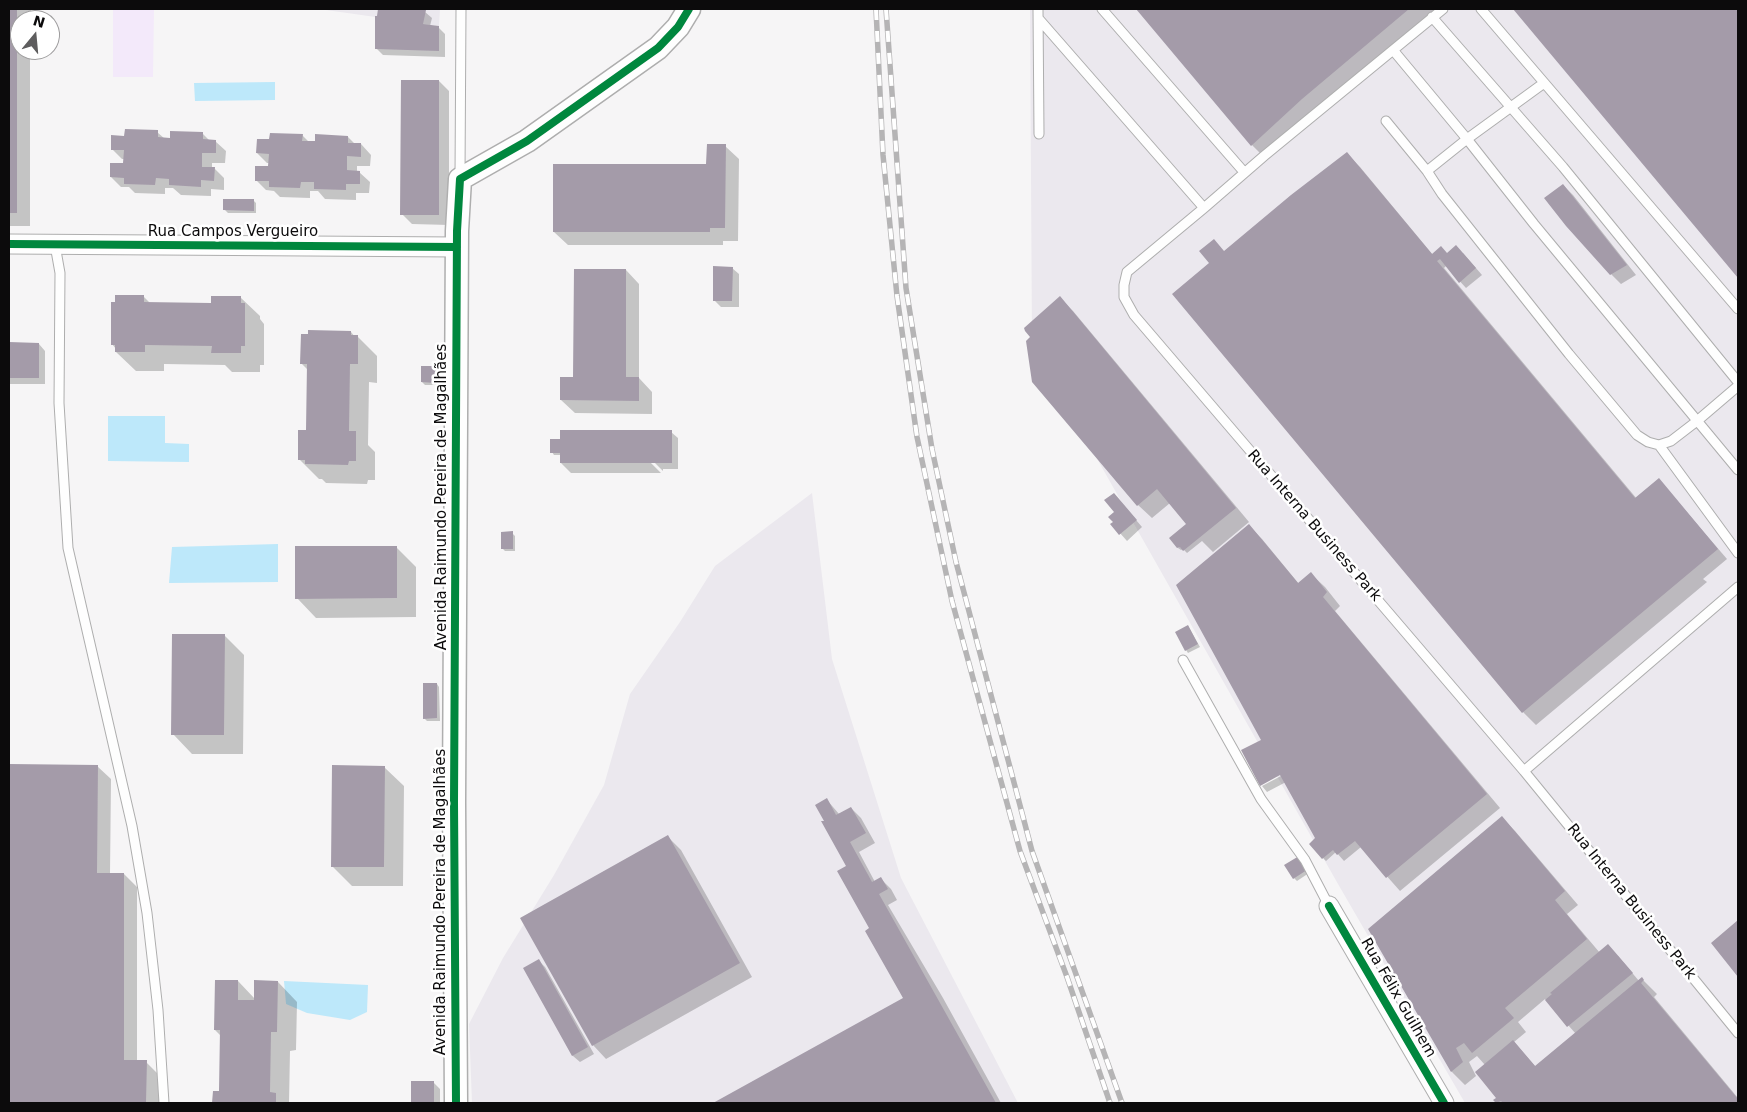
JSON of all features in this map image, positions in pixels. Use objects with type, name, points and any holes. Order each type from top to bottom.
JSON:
[{"type":"street","points":[[460,179],[527,141],[658,48],[678,27],[689,9]]},
{"type":"street","name":"Avenida Raimundo Pereira de Magalhães","points":[[456,1103],[454,792],[457,247],[460,179]]},
{"type":"street","name":"Rua Campos Vergueiro","points":[[9,244],[457,247]]},
{"type":"street","name":"Rua Félix Guilhem","points":[[1329,906],[1444,1103]]},
{"type":"lane","points":[[460,179],[461,9]]},
{"type":"lane","points":[[1102,9],[1244,172]]},
{"type":"lane","points":[[1038,13],[1204,208],[1244,172],[1443,9]]},
{"type":"lane","points":[[1481,9],[1738,309]]},
{"type":"lane","points":[[1038,13],[1038,134]]},
{"type":"lane","points":[[1386,121],[1427,171],[1442,194],[1568,354],[1636,435],[1648,442],[1659,445],[1671,441],[1697,421],[1738,384],[1569,175],[1432,18]]},
{"type":"lane","points":[[1393,50],[1738,470]]},
{"type":"lane","points":[[1427,171],[1467,139],[1544,83]]},
{"type":"lane","name":"Rua Interna Business Park","points":[[1204,208],[1127,272],[1124,297],[1134,315],[1524,771],[1738,1033]]},
{"type":"lane","points":[[54,245],[60,273],[59,403],[68,548],[134,836],[148,923],[158,1010],[164,1103]]},
{"type":"lane","points":[[1659,445],[1738,553]]},
{"type":"lane","points":[[1524,771],[1738,587]]},
{"type":"lane","name":"Rua Félix Guilhem","points":[[1183,660],[1261,799],[1305,860],[1329,906]]},
{"type":"shaded area","points":[[113,9],[154,9],[153,77],[113,77]]},
{"type":"shaded area","points":[[319,9],[440,9],[439,26]]},
{"type":"shaded area","points":[[1030,9],[1738,9],[1738,1103],[1465,1103],[1338,884],[1032,344]]},
{"type":"shaded area","points":[[812,493],[832,659],[901,878],[1018,1103],[472,1103],[469,1024],[503,958],[554,875],[604,785],[630,694],[680,622],[715,566]]},
{"type":"water","points":[[275,82],[275,100],[195,101],[194,83]]},
{"type":"water","points":[[108,416],[165,416],[165,443],[189,444],[189,462],[108,461]]},
{"type":"water","points":[[278,544],[278,582],[169,583],[172,547]]},
{"type":"water","points":[[284,981],[368,985],[367,1012],[350,1020],[307,1013],[286,1004]]},
{"type":"building","points":[[9,9],[17,9],[10,10],[10,60],[17,60],[17,213],[9,213]]},
{"type":"building","points":[[378,9],[426,10],[423,24],[439,26],[439,51],[375,49],[375,16],[377,16]]},
{"type":"building","points":[[1136,9],[1409,9],[1302,99],[1251,146]]},
{"type":"building","points":[[1513,9],[1738,9],[1738,278]]},
{"type":"building","points":[[401,80],[439,80],[439,215],[400,215]]},
{"type":"building","points":[[125,129],[158,130],[158,137],[170,138],[170,131],[203,132],[203,139],[216,140],[216,153],[202,153],[202,167],[215,167],[214,181],[201,180],[201,187],[169,185],[169,179],[156,178],[155,185],[124,184],[124,178],[110,177],[110,163],[123,163],[124,150],[111,150],[111,135],[124,136]]},
{"type":"building","points":[[270,133],[303,134],[302,141],[315,141],[315,134],[348,136],[348,143],[361,143],[361,157],[347,156],[347,170],[360,171],[360,184],[346,184],[346,190],[314,189],[314,182],[301,182],[300,188],[269,187],[269,181],[255,181],[255,166],[268,166],[269,154],[256,153],[257,139],[269,139]]},
{"type":"building","points":[[707,144],[726,144],[725,228],[710,228],[710,232],[553,232],[553,164],[706,164]]},
{"type":"building","points":[[1347,152],[1432,254],[1441,246],[1447,253],[1456,245],[1476,268],[1459,283],[1440,259],[1437,261],[1635,498],[1659,478],[1718,549],[1522,713],[1172,294],[1209,263],[1199,251],[1214,239],[1224,251],[1291,195]]},
{"type":"building","points":[[1563,184],[1627,265],[1610,275],[1566,226],[1544,198]]},
{"type":"building","points":[[223,199],[254,199],[254,211],[223,210]]},
{"type":"building","points":[[713,266],[733,267],[732,301],[713,301]]},
{"type":"building","points":[[574,269],[626,269],[626,377],[639,377],[639,401],[560,400],[560,377],[573,377]]},
{"type":"building","points":[[115,295],[144,295],[144,302],[211,303],[211,296],[241,296],[241,303],[245,303],[245,346],[241,346],[241,353],[211,353],[212,346],[145,345],[145,352],[115,352],[115,345],[111,345],[111,302],[115,302]]},
{"type":"building","points":[[1060,296],[1236,508],[1183,551],[1180,547],[1177,548],[1169,538],[1186,524],[1157,489],[1137,506],[1032,382],[1026,341],[1030,337],[1024,328]]},
{"type":"building","points":[[308,330],[351,331],[351,335],[358,335],[358,364],[350,364],[349,431],[356,431],[356,461],[349,461],[348,465],[305,464],[305,460],[298,460],[298,430],[306,430],[307,364],[300,364],[301,334],[308,334]]},
{"type":"building","points":[[9,342],[39,343],[39,378],[9,378]]},
{"type":"building","points":[[421,366],[435,366],[435,383],[421,382]]},
{"type":"building","points":[[560,430],[672,430],[672,463],[560,463],[560,453],[550,453],[550,439],[560,439]]},
{"type":"building","points":[[1114,493],[1137,520],[1119,535],[1110,524],[1113,522],[1108,517],[1114,512],[1104,500]]},
{"type":"building","points":[[1249,524],[1298,583],[1311,572],[1327,592],[1323,597],[1487,794],[1386,878],[1355,841],[1337,855],[1333,850],[1322,859],[1309,844],[1315,838],[1280,775],[1260,786],[1241,750],[1261,740],[1176,585]]},
{"type":"building","points":[[513,531],[513,549],[501,549],[501,532]]},
{"type":"building","points":[[295,546],[397,546],[397,598],[295,599]]},
{"type":"building","points":[[1188,625],[1198,644],[1185,651],[1175,632]]},
{"type":"building","points":[[172,634],[225,634],[224,735],[171,735]]},
{"type":"building","points":[[423,683],[437,683],[437,718],[423,719]]},
{"type":"building","points":[[9,764],[98,765],[97,873],[124,873],[124,1060],[147,1060],[146,1103],[9,1103]]},
{"type":"building","points":[[332,765],[385,766],[384,867],[331,867]]},
{"type":"building","points":[[827,798],[836,815],[851,807],[866,833],[850,842],[872,882],[881,877],[888,889],[879,894],[996,1103],[713,1103],[903,998],[865,931],[869,928],[837,871],[846,866],[821,821],[824,821],[815,805]]},
{"type":"building","points":[[1502,816],[1565,891],[1555,900],[1587,939],[1505,1008],[1514,1018],[1472,1053],[1464,1043],[1456,1048],[1463,1062],[1451,1072],[1368,929]]},
{"type":"building","points":[[668,835],[740,963],[592,1046],[520,918]]},
{"type":"building","points":[[1299,856],[1307,870],[1293,879],[1284,865]]},
{"type":"building","points":[[1738,920],[1738,977],[1711,943]]},
{"type":"building","points":[[1608,944],[1633,973],[1567,1027],[1545,1000],[1552,994],[1550,993]]},
{"type":"building","points":[[539,959],[588,1047],[572,1056],[523,968]]},
{"type":"building","points":[[1642,977],[1644,980],[1641,983],[1738,1099],[1738,1103],[1503,1103],[1501,1101],[1496,1103],[1493,1100],[1496,1098],[1475,1072],[1513,1040],[1535,1066]]},
{"type":"building","points":[[215,980],[238,980],[238,1000],[254,1000],[254,980],[278,981],[277,1032],[271,1032],[270,1092],[276,1093],[276,1103],[212,1103],[213,1091],[219,1091],[220,1030],[214,1030]]},
{"type":"building","points":[[411,1081],[434,1081],[434,1103],[411,1103]]},
{"type":"railway","points":[[876,9],[883,155],[897,296],[917,437],[952,601],[1020,851],[1067,977],[1110,1103]]},
{"type":"railway","points":[[886,9],[906,288],[932,449],[956,562],[1032,851],[1122,1103]]},
{"type":"cycle path","points":[[456,1103],[454,802],[457,231],[460,179],[527,141],[658,48],[678,27],[689,9]]},
{"type":"cycle path","points":[[9,244],[457,247]]},
{"type":"cycle path","points":[[1329,906],[1444,1103]]}]
